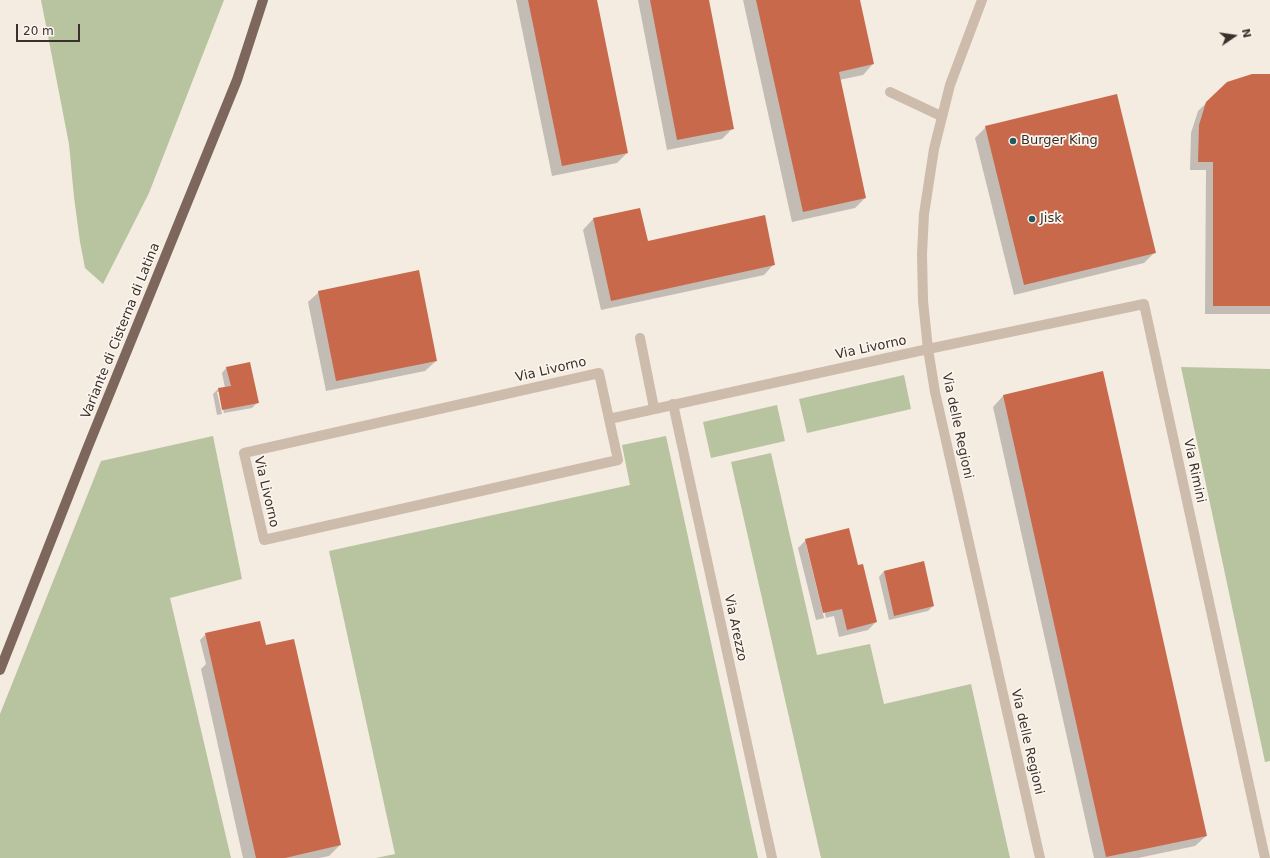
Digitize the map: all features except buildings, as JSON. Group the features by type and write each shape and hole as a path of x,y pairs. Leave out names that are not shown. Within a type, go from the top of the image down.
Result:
{"main road":[{"name":"Variante di Cisterna di Latina","path":"0,670 87,448 237,80 263,0"}],"street":[{"name":"Via delle Regioni","path":"982,0 955,70 941,116 928,183 923,241 922,279 928,349 935,392 1040,858"},
{"path":"890,92 941,116"},
{"name":"Via Rimini","path":"928,349 1144,304 1265,858"},
{"path":"640,338 654,408"},
{"name":"Via Livorno","path":"609,419 928,349"},
{"name":"Via Livorno","path":"598,373 609,419 618,460 264,540 244,453 598,373"},
{"name":"Via Arezzo","path":"673,404 772,858"}],"green space":[{"path":"41,0 224,0 149,193 103,284 85,268 74,197 69,144"},
{"path":"1181,367 1270,369 1270,761 1265,762"},
{"path":"904,375 911,409 807,433 799,399"},
{"path":"777,405 785,441 711,458 703,422"},
{"path":"213,436 242,579 170,598 231,858 0,858 0,714 101,461"},
{"path":"666,436 758,858 376,858 395,854 329,551 630,485 622,445"},
{"path":"771,453 817,655 870,644 884,704 971,684 1010,858 821,858 731,462"}],"place":[{"name":"Burger King","path":"1013,141"},
{"name":"Jisk","path":"1032,219"}]}
